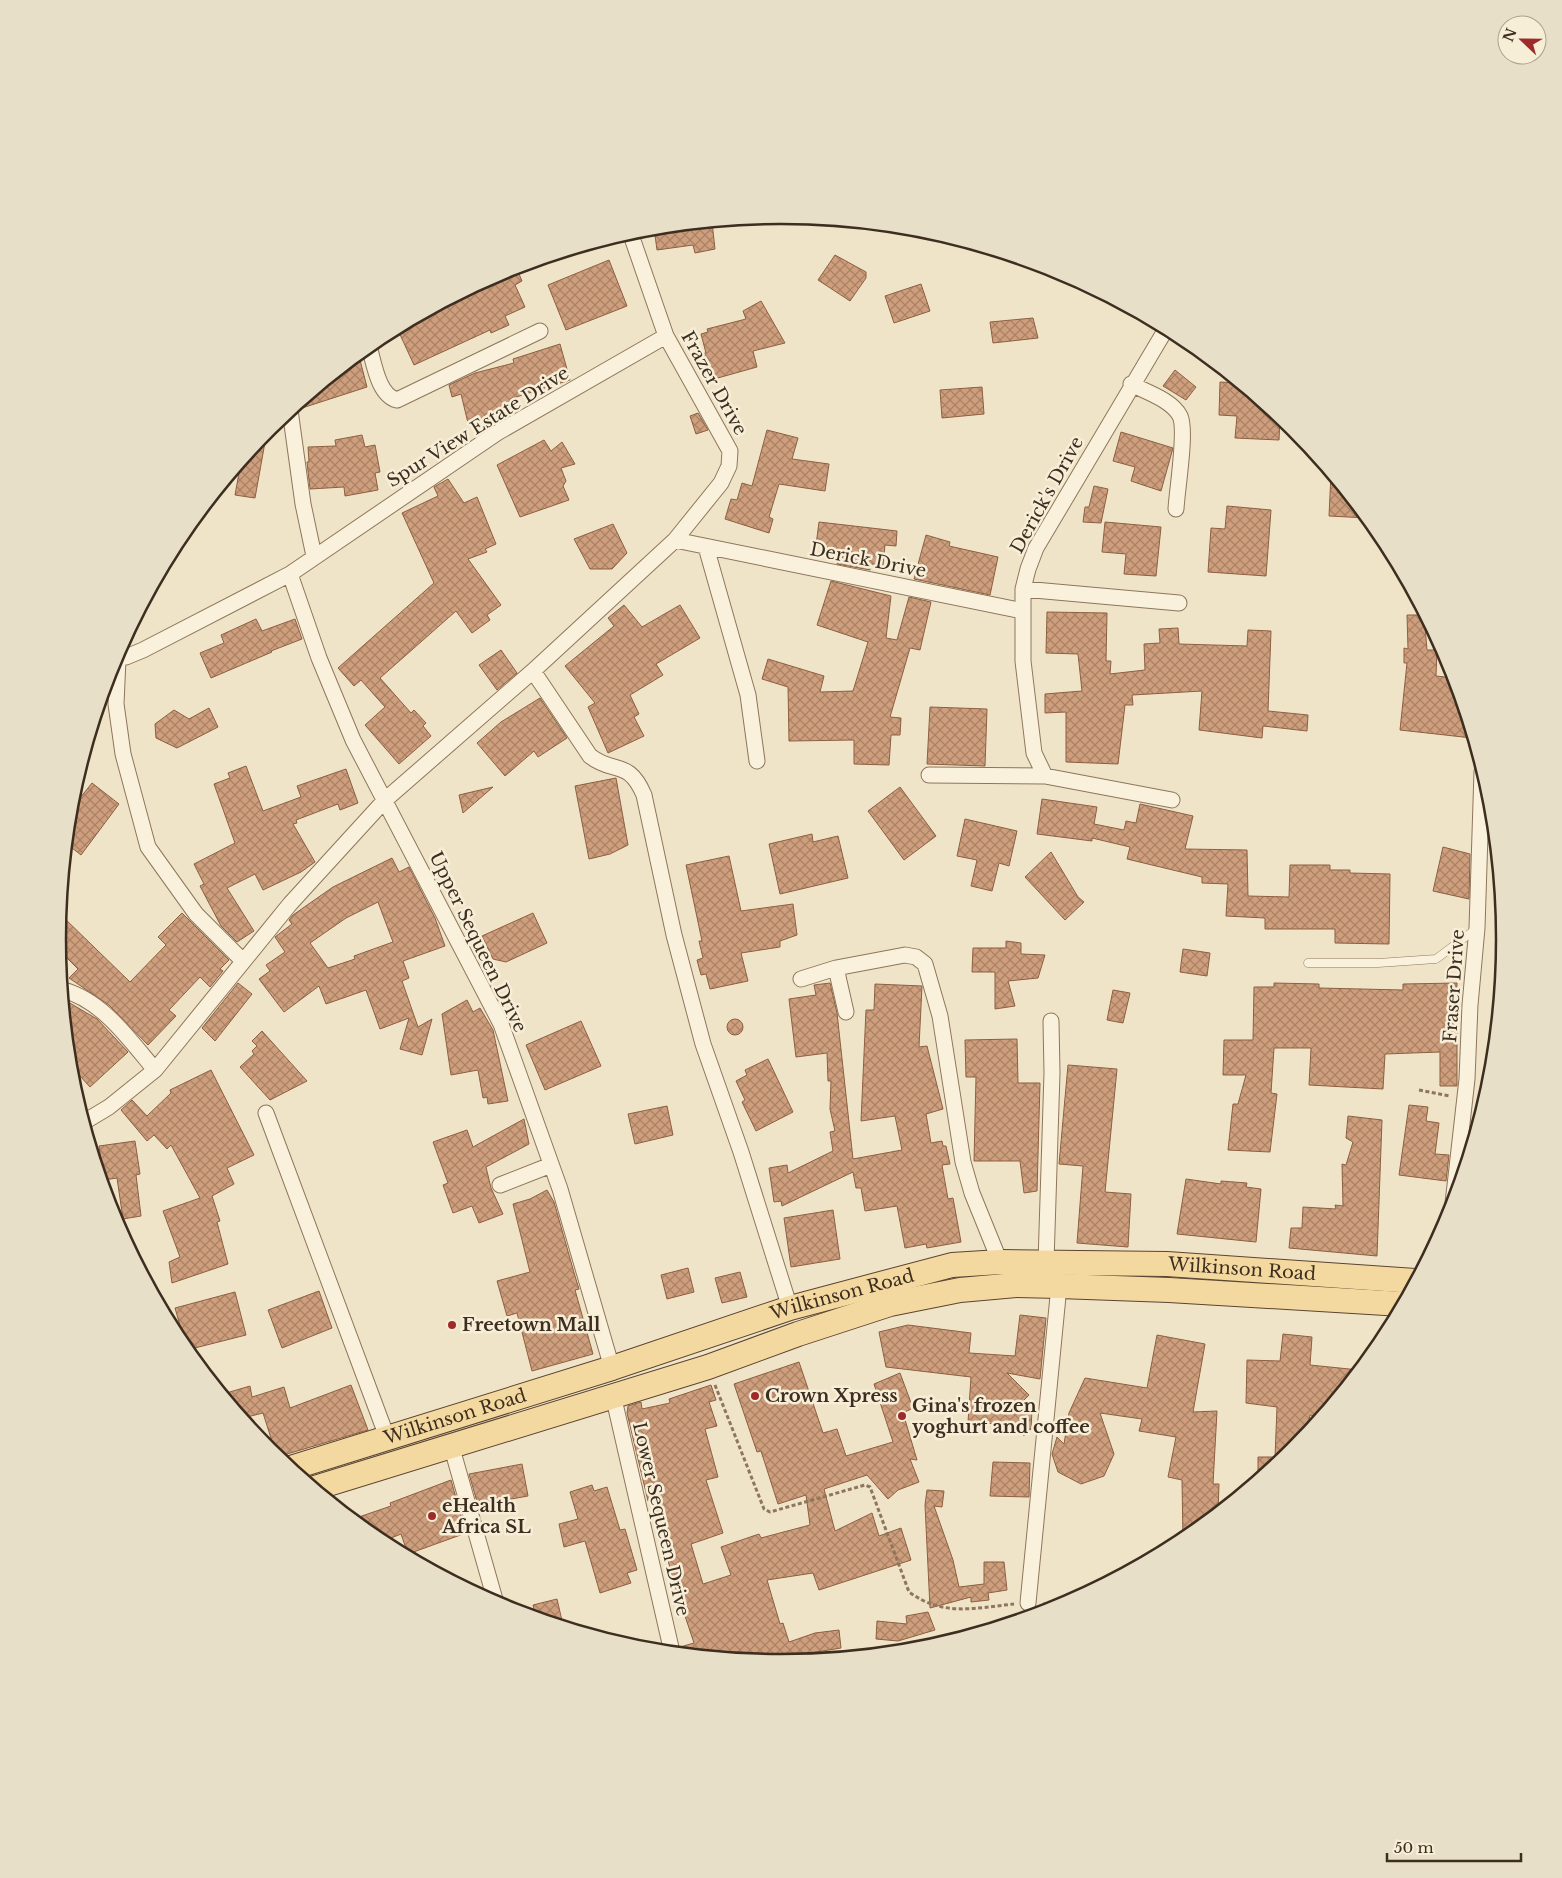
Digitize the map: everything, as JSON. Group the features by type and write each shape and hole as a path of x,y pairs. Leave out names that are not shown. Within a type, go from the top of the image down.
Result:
{"main road":[{"name":"Wilkinson Road","path":"299,1466 612,1368 790,1308 952,1265 1000,1262 1166,1264 1408,1281"},
{"name":"Wilkinson Road","path":"322,1486 714,1365 798,1334 890,1304 960,1290 1016,1284 1395,1304"},
{"path":"711,1334 714,1365"},
{"path":"471,1411 479,1437"}],"street":[{"name":"Frazer Drive","path":"90,1119 109,1107 155,1070 290,904 385,800 533,672 675,540 721,483 729,466 730,450 666,336 632,240"},
{"path":"372,354 384,390 389,398 397,400 540,331"},
{"name":"Derick's Drive","path":"1045,776 1034,753 1031,735 1023,662 1023,589 1036,548 1162,335"},
{"name":"Spur View Estate Drive","path":"125,655 144,650 290,574 497,433 666,336"},
{"path":"1132,384 1168,404 1180,416 1183,433 1176,509"},
{"path":"291,420 303,504 314,556"},
{"name":"Derick Drive","path":"675,540 1023,611"},
{"path":"706,547 748,695 757,761"},
{"name":"Upper Sequeen Drive","path":"290,574 319,658 353,740 501,1024 551,1164 612,1368"},
{"path":"1023,589 1179,603"},
{"path":"533,672 590,756 597,761 630,771 638,780 644,795 674,935 703,1044 741,1152 790,1308"},
{"path":"116,678 116,704 123,754 148,847 196,914 243,961"},
{"path":"929,775 1045,776 1172,800"},
{"name":"Fraser Drive","path":"1456,1174 1477,928 1481,797"},
{"path":"801,979 836,968 904,955 916,957 925,964 940,1016 963,1162 972,1193 1000,1262"},
{"path":"836,968 846,1012"},
{"path":"69,993 82,998 113,1022 155,1070"},
{"path":"1046,1262 1052,1073 1051,1021"},
{"path":"266,1113 387,1438"},
{"path":"500,1184 551,1164"},
{"path":"1028,1603 1059,1286"},
{"name":"Lower Sequeen Drive","path":"613,1396 670,1645"},
{"path":"451,1445 493,1593"}],"lane":[{"path":"1308,963 1378,963 1436,959 1477,928"}],"path":[{"path":"1419,1090 1464,1098"},
{"path":"714,1365 764,1509 770,1512 865,1485 870,1487 909,1592 919,1600 940,1608 964,1609 1028,1603 1042,1604"}],"building":[{"path":"713,228 715,249 695,253 693,245 657,250 655,236"},
{"path":"835,255 866,272 866,278 850,301 818,280"},
{"path":"609,260 627,306 566,330 548,285"},
{"path":"519,274 522,281 515,285 525,307 505,316 509,325 491,333 490,330 414,365 400,335 465,298"},
{"path":"921,284 930,311 894,323 885,296"},
{"path":"761,301 785,343 753,351 757,367 707,381 700,354 706,353 701,334 708,332 707,329 746,319 743,311"},
{"path":"1033,318 1038,338 993,343 990,322"},
{"path":"560,344 570,380 510,399 513,411 468,423 461,394 452,397 449,385 475,373 514,363 513,359"},
{"path":"360,362 367,387 304,407"},
{"path":"1175,370 1196,387 1186,400 1163,386"},
{"path":"1220,382 1229,382 1280,428 1279,440 1235,438 1237,416 1219,415"},
{"path":"982,387 984,414 942,418 940,390"},
{"path":"698,413 708,430 696,434 690,416"},
{"path":"767,430 798,438 792,459 829,464 825,491 779,484 769,517 773,519 769,533 725,519 731,499 737,500 742,483 752,486"},
{"path":"1121,432 1173,448 1161,491 1131,481 1135,467 1113,461"},
{"path":"362,435 365,447 375,445 380,472 375,473 378,490 345,496 344,487 310,489 307,462 309,462 308,447 336,446 335,440"},
{"path":"544,440 551,451 562,442 575,464 561,468 566,481 563,486 569,500 520,517 497,465"},
{"path":"264,447 255,498 235,495 239,474"},
{"path":"448,479 464,503 477,497 496,544 485,549 487,552 468,559 501,605 487,615 490,620 472,633 456,611 380,678 411,713 414,710 426,723 423,726 431,736 399,764 365,725 385,707 361,680 354,686 338,668 434,583 402,513 438,496 434,487"},
{"path":"1331,483 1358,518 1329,516"},
{"path":"1094,486 1108,489 1101,523 1083,522 1085,507 1089,507"},
{"path":"1227,506 1271,510 1266,576 1208,572 1211,528 1225,529"},
{"path":"819,522 897,531 896,546 885,545 883,565 870,564 870,570 837,564 840,555 826,553 826,546 816,545"},
{"path":"1105,522 1161,527 1156,576 1124,574 1126,554 1102,552"},
{"path":"613,524 627,553 612,569 590,569 574,539"},
{"path":"926,535 950,542 949,546 998,557 990,595 914,579"},
{"path":"831,581 891,596 886,638 897,640 909,597 931,602 920,650 910,648 890,717 901,718 900,735 891,735 889,765 854,764 854,740 789,741 788,687 762,679 768,659 824,676 820,692 853,691 868,642 817,625"},
{"path":"624,605 642,627 680,605 700,638 656,664 663,675 630,695 639,714 634,717 644,736 608,753 588,707 595,703 565,666 614,626 608,618"},
{"path":"1047,612 1107,613 1106,661 1111,661 1110,674 1145,670 1144,644 1160,643 1159,629 1178,628 1179,644 1247,646 1248,630 1271,631 1268,711 1308,715 1307,731 1263,726 1262,738 1199,730 1202,691 1132,695 1133,705 1125,705 1118,764 1066,762 1066,712 1045,713 1045,694 1082,691 1078,654 1046,653"},
{"path":"1407,615 1418,615 1425,630 1427,650 1434,650 1437,656 1436,676 1446,677 1466,737 1400,730 1407,663 1404,663 1404,648 1408,649"},
{"path":"256,619 262,631 295,619 302,639 211,678 200,653 224,643 221,635"},
{"path":"501,650 517,673 497,690 479,665"},
{"path":"540,698 567,738 538,757 534,751 505,776 477,743 501,722"},
{"path":"930,707 987,709 985,766 927,764"},
{"path":"209,708 218,727 177,748 156,738 155,724 174,710 189,719"},
{"path":"246,766 263,811 301,797 297,786 346,769 358,803 340,810 338,804 296,820 297,823 293,824 315,862 301,872 263,890 255,874 227,888 254,931 237,942 221,926 200,886 204,884 194,864 235,843 214,784 230,778 228,773"},
{"path":"616,778 628,845 610,854 589,859 575,786"},
{"path":"92,783 119,804 81,855 72,848 81,797"},
{"path":"493,787 463,813 459,795"},
{"path":"900,787 936,836 904,860 868,811"},
{"path":"1042,799 1097,807 1094,824 1124,830 1126,821 1136,823 1140,804 1193,816 1185,849 1247,850 1248,896 1289,897 1290,865 1330,865 1330,870 1350,870 1350,873 1390,874 1389,944 1335,943 1335,929 1265,929 1265,918 1226,916 1228,884 1202,883 1202,877 1127,859 1130,847 1092,838 1092,841 1037,834"},
{"path":"965,819 1017,831 1009,866 999,863 992,891 971,886 977,860 957,856"},
{"path":"812,834 813,842 838,836 848,878 780,894 769,844"},
{"path":"1443,847 1470,854 1469,899 1433,891"},
{"path":"1051,852 1078,897 1084,902 1065,920 1025,877"},
{"path":"729,856 741,911 793,904 797,935 780,941 780,947 741,953 748,981 710,989 706,974 701,975 697,960 703,958 699,941 702,941 686,865"},
{"path":"392,858 399,872 409,867 435,918 445,946 403,961 409,978 402,981 418,1027 432,1019 422,1055 400,1049 409,1018 380,1029 366,990 326,1004 319,986 284,1012 259,979 270,971 266,965 285,952 275,937 292,924 289,920 293,915 333,887","holes":["378,902 393,942 354,956 355,959 328,968 310,943 346,918"]},
{"path":"182,913 229,960 220,969 223,971 210,987 200,977 169,1010 176,1016 148,1045 109,1005 69,978 78,969 67,958 67,921 130,982 166,945 158,937"},
{"path":"533,913 547,943 506,962 493,959 482,936"},
{"path":"1006,941 1021,943 1021,954 1045,955 1038,978 1008,981 1015,1006 995,1009 995,972 972,972 973,948 1006,948"},
{"path":"1183,949 1210,953 1207,976 1180,972"},
{"path":"238,983 252,994 215,1041 202,1028"},
{"path":"830,983 837,1013 853,1159 902,1150 895,1116 861,1121 866,1010 874,1010 875,984 922,986 919,1047 927,1046 943,1109 926,1114 931,1143 942,1141 943,1146 946,1146 950,1164 942,1165 948,1199 953,1198 961,1242 927,1248 926,1244 905,1248 897,1206 865,1211 861,1188 856,1188 853,1172 782,1206 781,1201 774,1202 769,1168 787,1165 788,1173 833,1151 830,1132 835,1131 830,1109 831,1081 828,1081 827,1053 796,1057 789,999 816,995 814,985"},
{"path":"1274,983 1319,984 1319,988 1403,990 1403,984 1457,983 1457,1086 1440,1086 1440,1052 1385,1054 1383,1089 1309,1085 1311,1048 1274,1048 1271,1093 1277,1094 1270,1152 1228,1150 1233,1104 1238,1104 1246,1075 1223,1075 1224,1040 1253,1040 1254,987 1274,987"},
{"path":"1113,990 1130,993 1123,1023 1107,1020"},
{"path":"467,1000 473,1012 480,1008 493,1030 508,1101 488,1104 487,1097 483,1098 478,1070 451,1075 442,1014"},
{"path":"69,1003 97,1019 128,1052 90,1087 80,1076 72,1032"},
{"path":"732,1019 738,1019 743,1024 741,1033 732,1035 727,1030 727,1024"},
{"path":"581,1021 601,1066 545,1090 526,1045"},
{"path":"262,1031 307,1081 270,1100 240,1067 254,1054 252,1051 257,1046 252,1041"},
{"path":"1017,1039 1018,1083 1040,1083 1037,1191 1024,1193 1020,1161 974,1161 976,1077 966,1077 965,1040"},
{"path":"768,1059 793,1112 756,1131 742,1102 745,1100 736,1081 747,1075 745,1070"},
{"path":"1068,1065 1117,1069 1105,1192 1131,1194 1128,1247 1077,1243 1083,1166 1059,1164"},
{"path":"211,1070 254,1155 227,1168 234,1184 212,1196 220,1221 217,1222 228,1264 172,1283 169,1262 180,1257 163,1211 200,1198 171,1145 167,1149 154,1135 147,1141 121,1110 132,1100 147,1116 171,1093 170,1090"},
{"path":"1409,1105 1428,1107 1426,1121 1439,1123 1435,1154 1449,1155 1446,1181 1399,1175"},
{"path":"667,1106 673,1135 635,1144 628,1114"},
{"path":"1348,1116 1382,1120 1377,1256 1289,1248 1291,1228 1302,1228 1303,1207 1336,1209 1335,1205 1343,1206 1342,1164 1346,1165 1353,1142 1346,1138"},
{"path":"524,1119 529,1144 486,1167 491,1188 503,1214 479,1223 472,1206 453,1213 443,1185 448,1183 433,1142 467,1130 473,1147"},
{"path":"135,1141 140,1174 136,1175 141,1216 124,1219 117,1178 108,1179 99,1146"},
{"path":"1186,1179 1221,1184 1221,1181 1247,1183 1246,1187 1261,1189 1256,1242 1177,1234"},
{"path":"547,1190 554,1202 579,1289 575,1290 593,1354 532,1371 517,1313 507,1316 497,1281 530,1272 513,1204 530,1199"},
{"path":"833,1210 840,1259 791,1267 784,1218"},
{"path":"688,1268 694,1292 667,1299 661,1275"},
{"path":"740,1272 747,1297 722,1303 715,1278"},
{"path":"319,1291 332,1328 282,1348 268,1310"},
{"path":"235,1292 246,1335 195,1348 180,1324 175,1308"},
{"path":"1020,1315 1046,1318 1040,1379 1007,1373 1029,1395 1023,1401 1032,1410 1031,1429 1024,1436 1013,1425 968,1422 971,1377 886,1367 879,1332 908,1325 971,1333 969,1353 1015,1356"},
{"path":"1283,1334 1312,1337 1310,1365 1351,1369 1318,1410 1313,1416 1310,1415 1309,1420 1275,1454 1277,1407 1246,1403 1247,1360 1280,1361"},
{"path":"1157,1335 1205,1344 1193,1412 1217,1411 1213,1484 1219,1484 1218,1504 1183,1530 1182,1480 1168,1477 1176,1437 1139,1431 1142,1419 1100,1413 1114,1454 1104,1476 1081,1484 1058,1472 1052,1454 1057,1437 1064,1444 1069,1413 1085,1378 1147,1388"},
{"path":"799,1362 823,1433 837,1429 846,1456 893,1442 874,1384 900,1373 913,1408 903,1413 917,1460 910,1459 919,1482 898,1490 888,1499 867,1475 824,1489 835,1531 872,1513 879,1536 901,1528 911,1560 819,1590 813,1573 767,1580 780,1624 783,1623 789,1642 815,1633 839,1630 841,1648 812,1653 781,1654 681,1647 694,1643 674,1583 652,1500 648,1501 627,1413 628,1406 641,1402 642,1409 670,1403 669,1399 711,1385 716,1400 709,1402 717,1426 705,1429 718,1477 706,1480 723,1533 691,1544 703,1584 731,1575 721,1547 759,1534 761,1538 810,1525 806,1495 778,1504 761,1451 757,1452 734,1384"},
{"path":"351,1385 368,1430 287,1454 271,1439 263,1413 250,1416 229,1392 250,1386 252,1397 284,1387 290,1408"},
{"path":"1258,1457 1272,1457 1258,1470"},
{"path":"993,1462 1030,1463 1029,1497 990,1496"},
{"path":"522,1464 528,1496 478,1505 469,1474"},
{"name":"eHealth Africa SL","path":"451,1480 466,1533 414,1552 405,1546 401,1534 392,1538 361,1516 391,1506 390,1503"},
{"path":"592,1485 594,1491 607,1487 620,1530 625,1529 637,1570 627,1573 631,1583 600,1593 585,1541 564,1547 559,1524 578,1519 570,1492"},
{"path":"927,1490 944,1491 942,1507 934,1506 953,1560 959,1587 984,1584 984,1562 1004,1562 1007,1590 988,1593 989,1600 971,1602 971,1597 930,1608 925,1505"},
{"path":"557,1599 562,1619 534,1609 533,1605"},
{"path":"928,1612 935,1630 898,1641 876,1639 877,1621 907,1624 906,1616"}],"place":[{"name":"Freetown Mall","path":"452,1325"},
{"name":"Crown Xpress","path":"755,1396"},
{"name":"Gina's frozen yoghurt and coffee","path":"902,1416"},
{"name":"eHealth Africa SL","path":"432,1516"}]}
